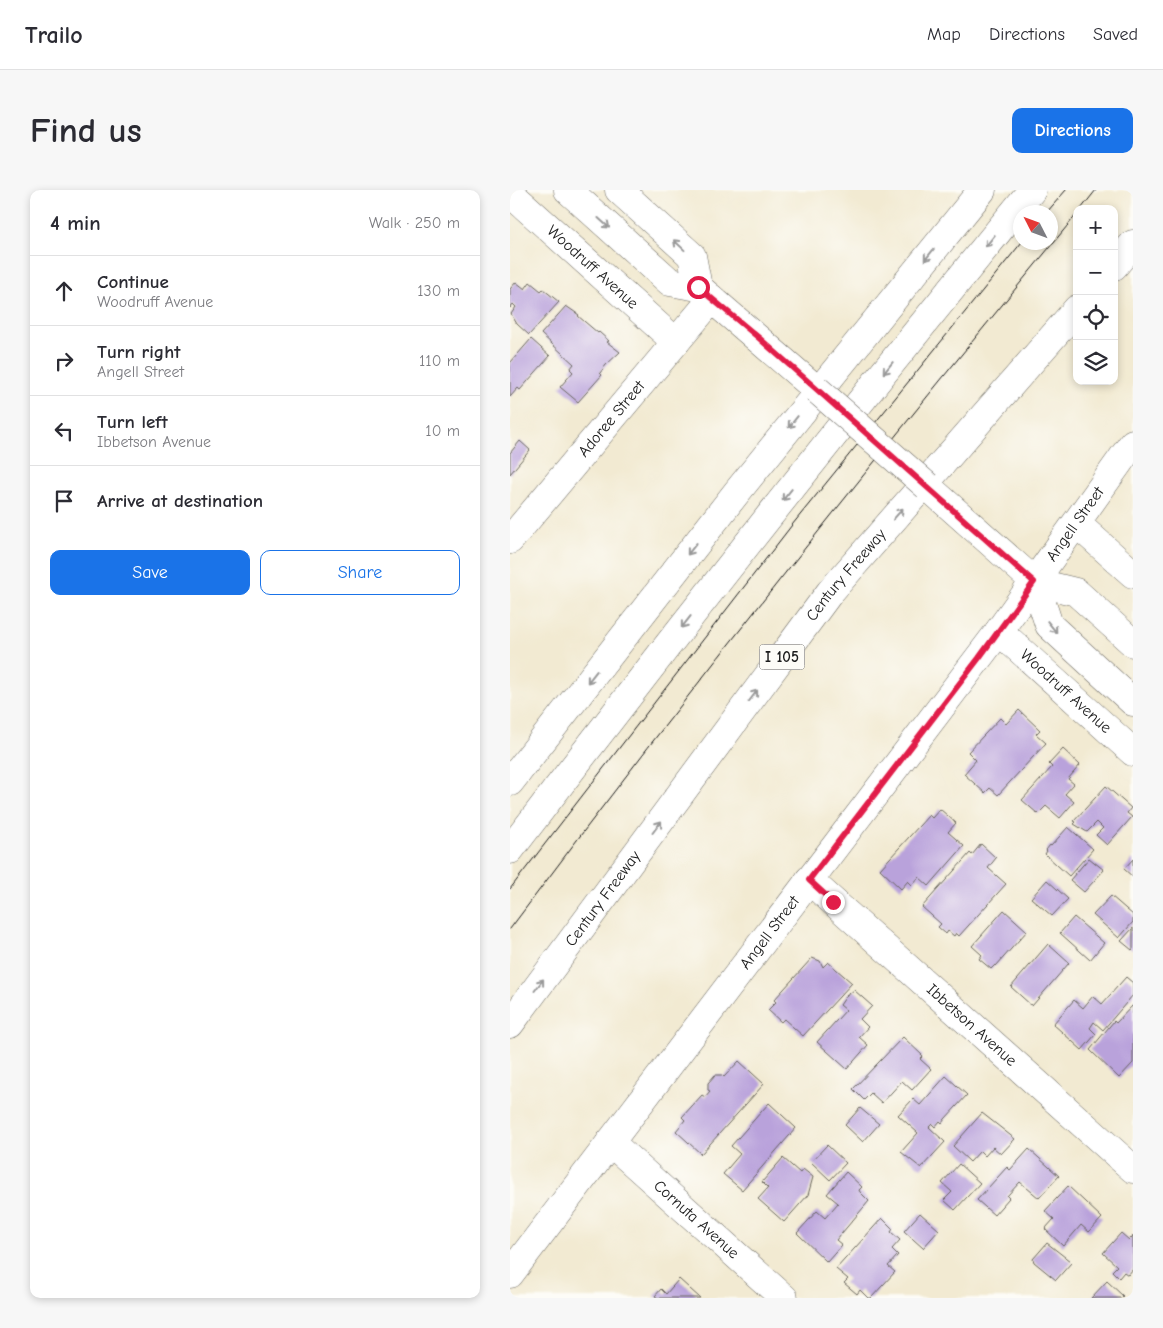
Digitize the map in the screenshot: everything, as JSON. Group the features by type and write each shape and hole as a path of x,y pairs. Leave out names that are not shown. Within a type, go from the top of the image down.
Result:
{"main road":[{"path":"568,190 670,282 705,293 759,338 1034,582 1076,592 1133,643"},
{"path":"619,190 692,256 705,293"},
{"path":"510,782 737,492 982,190"},
{"path":"510,850 719,580 1032,190"},
{"name":"Woodruff Avenue","path":"510,193 676,342"},
{"path":"1118,261 1133,244"},
{"name":"Adoree Street","path":"510,540 676,342 705,293"},
{"name":"Century Freeway","path":"510,1024 830,592 1073,314"},
{"name":"Angell Street","path":"510,1274 999,631 1133,443"},
{"path":"1076,524 1133,574"},
{"path":"1034,582 1049,625 1133,702"},
{"name":"Woodruff Avenue","path":"999,631 1133,752"},
{"name":"Ibbetson Avenue","path":"809,880 1133,1169"},
{"name":"Cornuta Avenue","path":"610,1142 784,1298"}],"building":[{"path":"516,282 525,289 530,282 541,291 543,289 559,302 529,335 517,324 511,314 516,307 513,304 510,308 510,289"},
{"path":"566,306 599,332 609,341 607,342 620,352 606,365 600,373 602,375 578,402 560,387 573,372 570,369 574,364 541,334"},
{"path":"531,339 550,356 520,390 518,388 510,397 510,363"},
{"path":"520,441 530,450 510,474 510,453"},
{"path":"1019,710 1040,730 1036,734 1046,743 998,795 990,788 985,793 964,774 976,760 968,752 1000,718 1006,724"},
{"path":"1063,749 1080,765 1068,779 1074,784 1065,794 1074,802 1060,818 1046,806 1038,814 1022,800 1052,767 1049,764"},
{"path":"1106,786 1131,808 1127,813 1132,817 1107,845 1096,835 1103,828 1097,822 1087,832 1074,824 1076,822 1074,821"},
{"path":"940,809 956,823 948,832 964,846 929,886 919,877 912,885 908,881 901,889 880,869 929,815 932,818"},
{"path":"1068,827 1093,849 1069,876 1045,854 1050,845"},
{"path":"981,844 996,858 988,868 1006,884 959,936 956,933 954,936 948,931 946,934 938,927 941,924 922,907 970,853 972,855"},
{"path":"1089,858 1104,870 1084,892 1070,880"},
{"path":"1133,859 1133,877 1124,869"},
{"path":"1047,880 1068,899 1052,916 1031,898"},
{"path":"1111,896 1133,915 1133,922 1119,938 1093,915"},
{"path":"1004,910 1027,931 996,966 991,969 979,959 982,955 972,946"},
{"path":"1074,917 1104,943 1090,960 1060,933"},
{"path":"1133,928 1133,949 1132,950 1121,941"},
{"path":"1048,944 1069,963 1032,1006 1011,987"},
{"path":"812,958 820,961 823,967 828,962 852,983 803,1036 784,1019 781,1022 768,1010 776,1002 774,1000"},
{"path":"1126,977 1133,983 1133,995 1103,1030 1094,1022 1090,1028 1096,1034 1082,1050 1053,1024 1074,1000 1083,1008 1093,996 1102,1004"},
{"path":"854,990 872,1006 860,1019 868,1027 859,1037 868,1045 847,1069 817,1042 846,1010 840,1005 849,992"},
{"path":"1133,1005 1133,1063 1119,1078 1090,1050 1114,1021 1116,1023"},
{"path":"903,1037 923,1056 920,1059 931,1069 912,1090 902,1081 882,1103 871,1093 864,1100 853,1089"},
{"path":"739,1061 764,1084 701,1154 676,1131 685,1120 682,1117 702,1095 705,1097 710,1091 708,1090 708,1083 715,1075 722,1075 724,1077"},
{"path":"946,1076 967,1095 942,1123 940,1121 935,1127 932,1124 929,1127 945,1142 921,1168 901,1152 918,1133 898,1115 913,1099 920,1105"},
{"path":"769,1103 796,1128 742,1190 723,1174 740,1154 731,1146"},
{"path":"860,1108 879,1124 863,1142 845,1125"},
{"path":"982,1113 1015,1139 1001,1154 993,1147 985,1156 980,1151 970,1162 953,1146"},
{"path":"827,1145 846,1163 830,1180 811,1162"},
{"path":"1029,1149 1059,1176 1039,1198 1020,1182 1007,1196 1009,1198 994,1215 977,1200 1007,1167 1010,1170"},
{"path":"783,1158 800,1173 803,1169 813,1177 808,1195 784,1222 758,1199 768,1188 762,1182"},
{"path":"959,1164 980,1183 955,1210 944,1200 952,1192 942,1183"},
{"path":"846,1172 862,1187 859,1190 860,1192 869,1201 836,1240 842,1245 827,1262 797,1233 817,1211 825,1218 838,1203 827,1194"},
{"path":"1068,1186 1102,1218 1089,1232 1081,1225 1063,1246 1045,1229 1054,1219 1045,1211"},
{"path":"920,1213 939,1230 923,1248 904,1231"},
{"path":"882,1218 893,1229 891,1232 900,1240 892,1249 898,1255 888,1266 895,1272 871,1298 868,1298 860,1290 857,1294 844,1283 848,1279 836,1269"},
{"path":"1121,1233 1129,1240 1133,1236 1133,1269 1128,1275 1124,1272 1119,1278 1112,1271 1117,1266 1103,1253"},
{"path":"1047,1243 1071,1263 1056,1280 1034,1262 1033,1259"},
{"path":"679,1279 700,1298 658,1298 655,1296 661,1289 666,1294"},
{"path":"1107,1281 1123,1296 1121,1298 1091,1298"}],"tram line":[{"path":"1053,205 1066,190"},
{"path":"1084,205 1096,190"},
{"path":"510,929 648,747 789,568 1073,219"},
{"path":"510,889 792,525 1015,250"}],"route":[{"path":"698,287 928,486 1034,582 979,658 809,880 833,902"}]}
